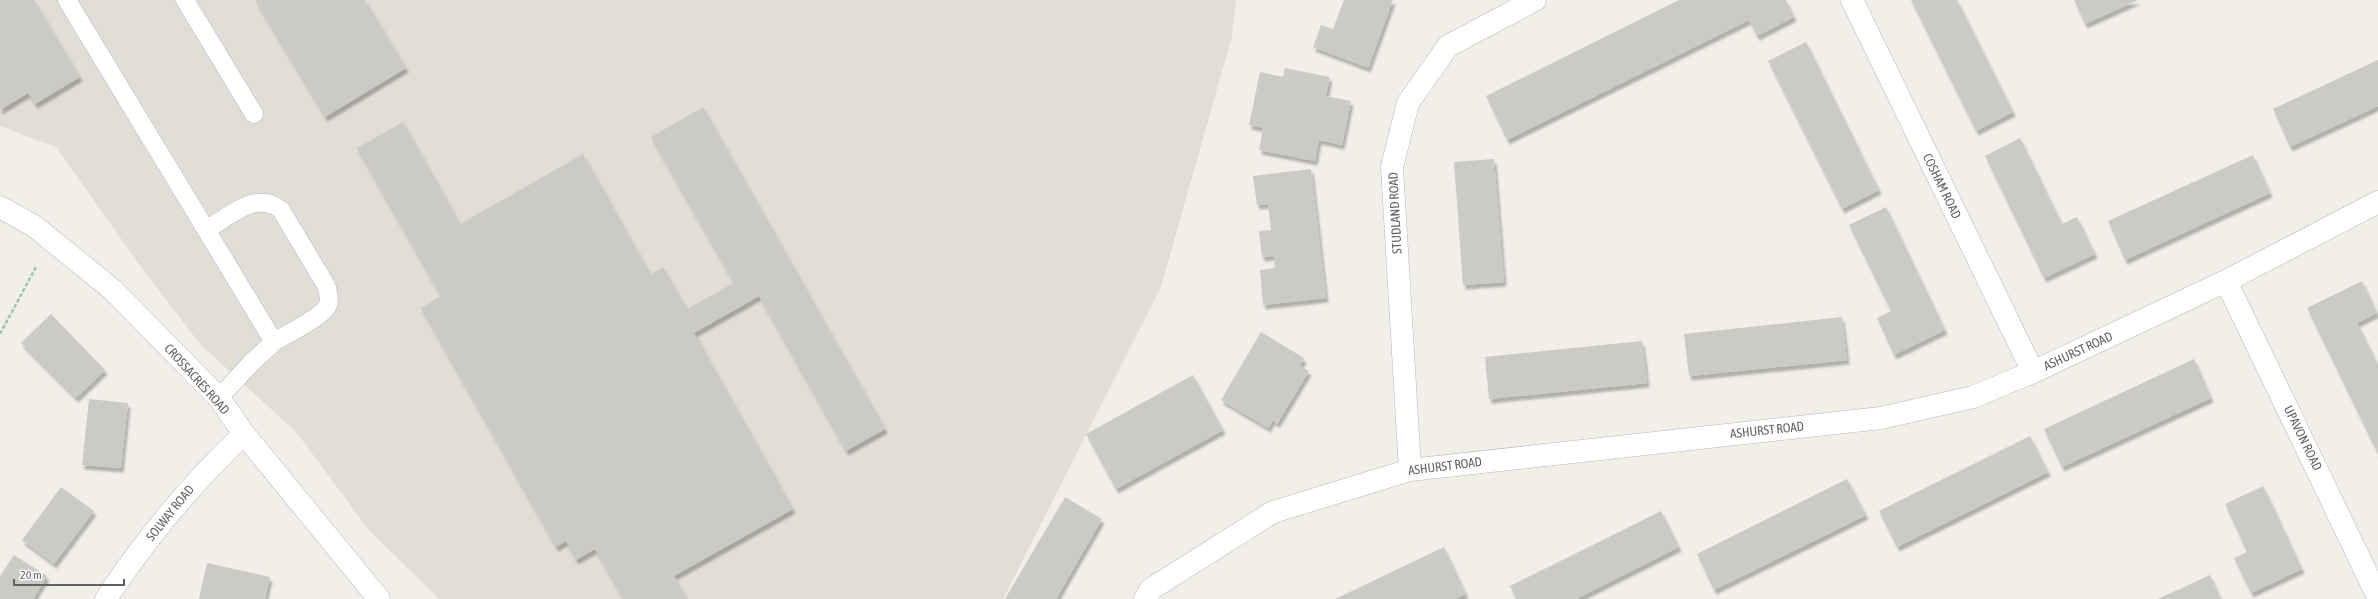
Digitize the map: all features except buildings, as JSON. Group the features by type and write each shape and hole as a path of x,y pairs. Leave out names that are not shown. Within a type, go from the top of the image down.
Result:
{"street":[{"name":"STUDLAND ROAD","path":"1410,470 1392,167 1408,104 1448,46 1535,0"},
{"name":"COSHAM ROAD","path":"1852,0 2033,372"},
{"name":"ASHURST ROAD","path":"1145,599 1151,590 1273,512 1410,470 1881,418 1973,397 2033,372 2226,281 2378,202"},
{"name":"CROSSACRES ROAD","path":"0,208 34,226 113,290 219,398 244,434 379,599"},
{"name":"UPAVON ROAD","path":"2226,281 2372,564 2378,597"},
{"name":"SOLWAY ROAD","path":"106,599 131,560 204,472 244,434"}],"lane":[{"path":"67,0 274,342"},
{"path":"185,0 254,114"},
{"path":"206,230 250,204 262,201 272,203 285,216 327,287 329,298 327,307 320,314 274,342 252,362 219,398"}],"path":[{"path":"0,334 51,240"}],"shaded area":[{"path":"0,0 1236,0 1232,36 1161,287 1003,599 439,599 368,529 297,433 200,344 138,263 56,147 0,126"}]}
